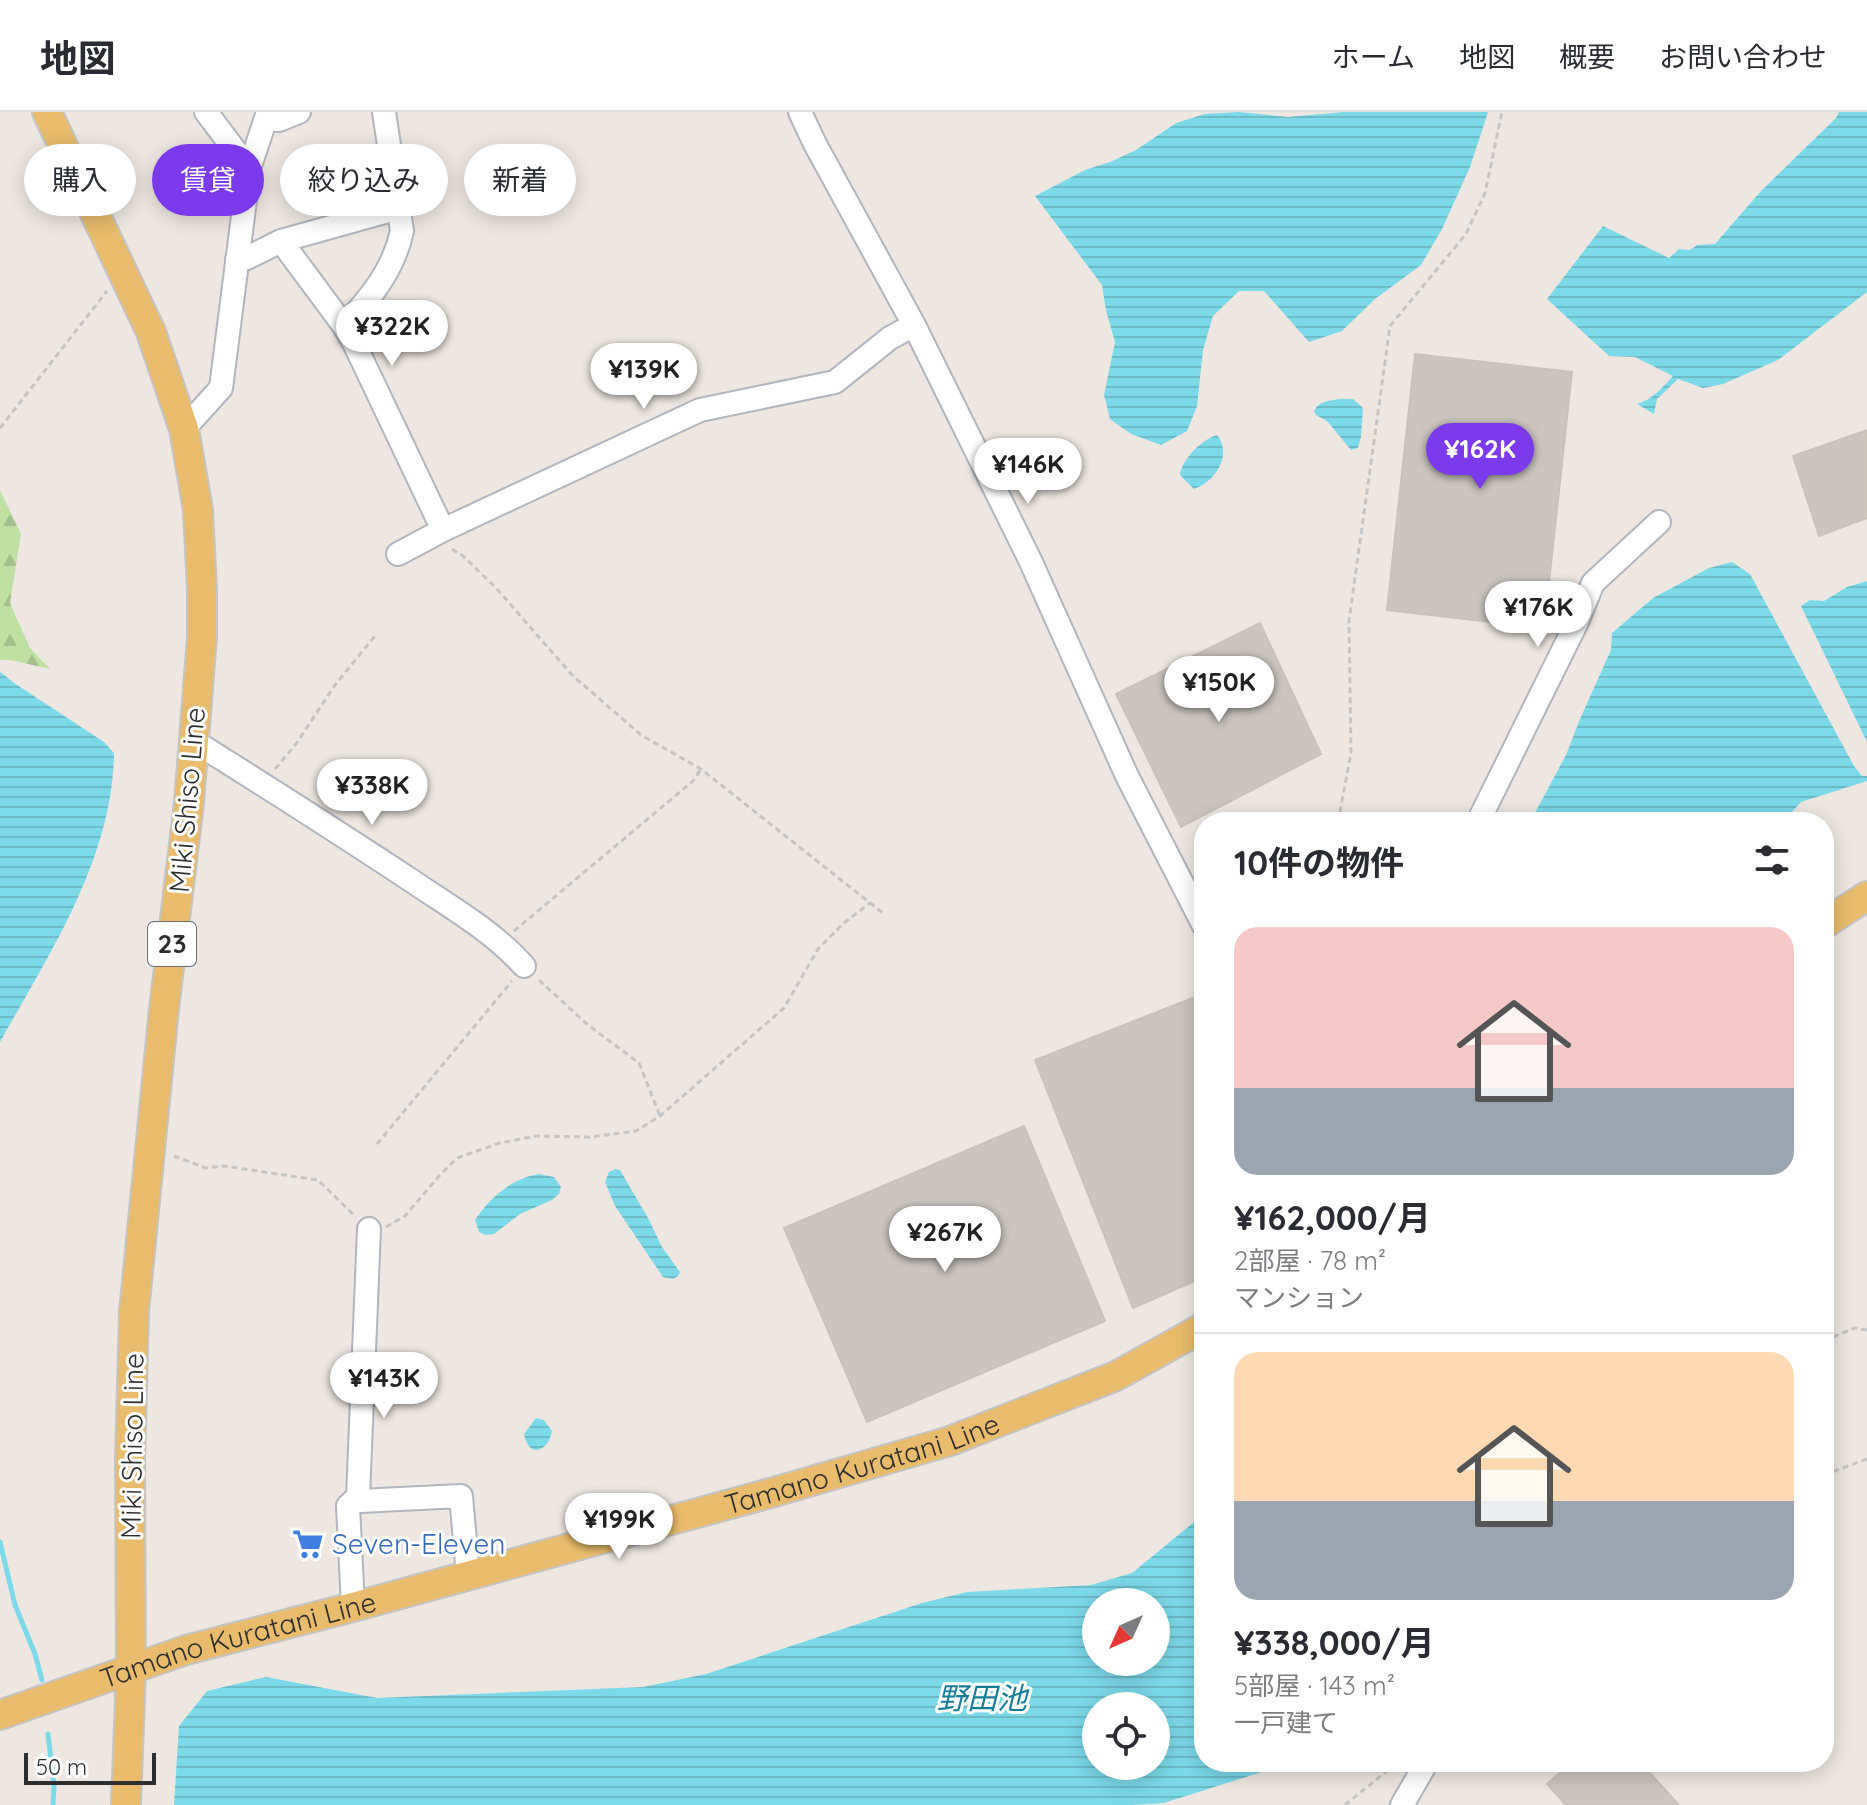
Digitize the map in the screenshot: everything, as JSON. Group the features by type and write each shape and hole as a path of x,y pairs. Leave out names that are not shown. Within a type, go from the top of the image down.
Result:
{"main road":[{"name":"Miki Shiso Line","path":"47,112 151,332 184,429 198,510 202,590 202,637 189,803 164,1009 134,1327 130,1460 131,1670 126,1805"},
{"path":"1834,917 1867,896"},
{"name":"Tamano Kuratani Line","path":"0,1715 186,1650 767,1494 950,1441 1116,1376 1194,1333"}],"street":[{"path":"206,112 230,144"},
{"path":"257,144 267,115 279,120 299,112"},
{"path":"384,112 389,144"},
{"path":"800,112 914,325 1030,560 1127,776 1194,907"},
{"path":"184,429 221,388 243,216"},
{"path":"237,259 247,258 281,241 370,216"},
{"path":"344,326 380,283 399,247 402,231 400,216"},
{"path":"281,241 354,343 443,530"},
{"path":"398,554 700,410 835,382 890,338 914,325"},
{"path":"1483,812 1576,624 1593,583 1659,522"},
{"path":"192,749 205,748 427,891 476,924 524,966"},
{"path":"353,1607 348,1506 358,1497 369,1229"},
{"path":"355,1499 461,1496 468,1575"},
{"path":"1402,1805 1421,1772"}],"path":[{"path":"1340,812 1351,753 1349,621 1390,326 1466,234 1485,193 1502,112"},
{"path":"0,428 121,272"},
{"path":"443,530 444,544 463,556 496,588 572,675 641,735 701,769 884,914"},
{"path":"262,784 296,744 335,685 375,636"},
{"path":"500,943 693,781 701,769"},
{"path":"150,1154 168,1154 206,1168 224,1166 318,1180 369,1229 382,1229 405,1216 457,1158 500,1143 536,1136 590,1137 636,1131 660,1116 784,1008 818,949 870,903"},
{"path":"377,1144 524,966 588,1025 639,1063 660,1116"},
{"path":"1834,1337 1854,1328 1867,1330"},
{"path":"1834,1471 1867,1459"},
{"path":"1345,1805 1386,1772"}],"green space":[{"path":"0,490 21,534 10,603 30,648 50,669 0,660"}],"water":[{"path":"1239,112 1288,117 1344,112 1488,112 1470,167 1442,229 1421,265 1375,299 1342,331 1309,342 1264,291 1239,291 1213,316 1203,350 1197,406 1187,431 1161,445 1131,434 1110,419 1104,395 1115,342 1102,285 1035,196 1085,170 1136,150 1176,123 1205,114"},
{"path":"1839,112 1867,112 1867,292 1778,360 1723,384 1703,388 1678,379 1657,399 1654,414 1637,404 1661,389 1673,376 1635,357 1609,356 1547,299 1603,226 1669,258 1679,249 1690,250 1697,245 1715,244 1761,191"},
{"path":"1353,399 1363,408 1358,448 1351,450 1327,421 1314,411 1321,403"},
{"path":"1217,435 1223,451 1219,467 1209,480 1194,489 1180,475 1184,463 1193,451"},
{"path":"1732,562 1750,574 1854,766 1862,776 1867,776 1867,781 1801,802 1792,812 1535,812 1566,755 1611,650 1612,633 1653,598 1709,568"},
{"path":"1867,581 1867,742 1801,606 1810,600 1824,601 1847,587"},
{"path":"0,672 104,742 114,753 111,792 103,830 90,867 57,940 0,1042"},
{"path":"620,1170 662,1247 680,1272 673,1279 663,1277 615,1206 605,1182 609,1172"},
{"path":"539,1174 554,1177 561,1187 559,1194 520,1214 494,1234 479,1232 475,1220 495,1197 520,1180"},
{"path":"536,1418 544,1420 552,1431 546,1444 538,1450 530,1447 524,1434"},
{"name":"野田池","path":"1194,1522 1194,1772 1262,1772 1164,1803 1132,1805 174,1805 179,1726 207,1691 266,1677 377,1698 643,1687 706,1674 922,1603 967,1592 1091,1585 1132,1573"}],"building":[{"path":"1415,354 1572,372 1544,628 1387,610"},
{"path":"1867,430 1867,518 1819,536 1793,456"},
{"path":"1260,623 1321,754 1210,812 1194,812 1194,820 1181,827 1116,694"},
{"path":"1194,997 1194,1281 1133,1308 1035,1060"},
{"path":"1024,1126 1105,1321 867,1422 784,1228"},
{"path":"1561,1772 1649,1772 1679,1805 1566,1805 1547,1784"}],"waterway":[{"path":"0,1542 15,1605 42,1680"},
{"path":"48,1734 53,1805"}],"place":[{"name":"Seven-Eleven","path":"308,1544"}]}
